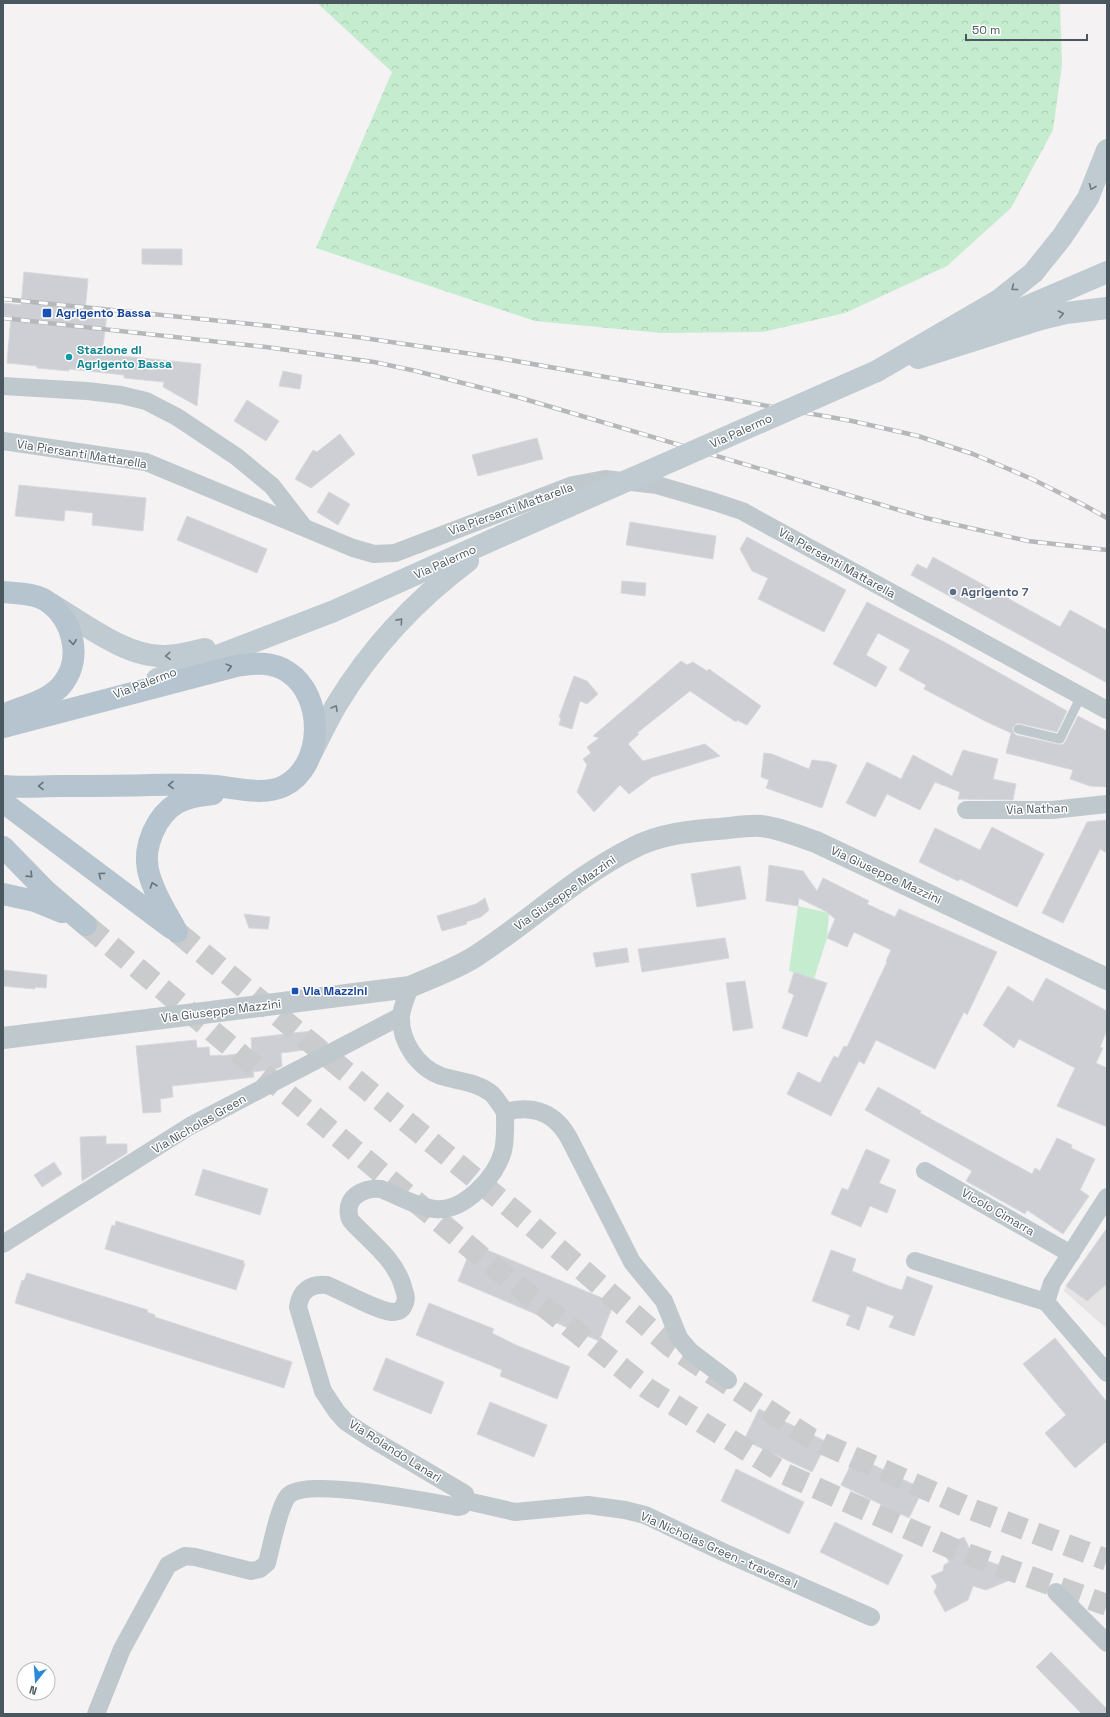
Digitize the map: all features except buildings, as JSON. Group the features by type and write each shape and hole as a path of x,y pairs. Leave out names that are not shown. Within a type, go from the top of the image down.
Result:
{"main road":[{"path":"877,371 999,300 1032,273 1062,237 1088,198 1107,150"},
{"path":"877,371 1107,272"},
{"path":"877,371 1028,322 1066,313 1107,308"},
{"name":"Via Palermo","path":"3,727 96,702 334,611 877,371"},
{"path":"3,786 199,785 270,791 284,786 305,766 337,703 375,651 421,599 501,536"},
{"path":"3,592 21,593 44,600 122,646 142,653 164,656 190,653 288,629"},
{"path":"3,715 52,695 64,683 70,671 74,656 71,631 65,619 44,600"},
{"path":"96,702 236,666 256,663 272,665 288,672 302,684 310,700 314,716 311,755"},
{"path":"3,736 30,720"},
{"path":"3,802 177,932 157,894 148,870 148,850 153,831 163,815 176,804 191,797 252,790"},
{"path":"3,847 46,891 86,925 58,910 35,901 3,894"}],"street":[{"path":"3,386 87,391 121,395 146,401 177,417 237,457 272,486 305,528"},
{"name":"Via Piersanti Mattarella","path":"3,441 146,462 358,550 385,554 395,553 573,485 605,479 657,485 742,511 1107,710"},
{"name":"Via Nathan","path":"966,810 1052,810 1107,804"},
{"name":"Via Giuseppe Mazzini","path":"3,1038 410,987 453,969 475,957 594,870 634,847 668,835 700,830 760,826 780,830 816,842 1107,979"},
{"path":"410,987 401,1016 405,1041 417,1059 427,1069 440,1075 472,1084 492,1094 505,1112 525,1108 536,1110 553,1118 560,1125 574,1147 632,1262 664,1301 679,1338 691,1352 728,1380"},
{"name":"Via Nicholas Green","path":"3,1244 190,1126 401,1016"},
{"name":"Via Rolando Lanari","path":"96,1714 122,1649 168,1565 185,1556 251,1570 260,1569 267,1563 284,1504 289,1496 294,1492 306,1490 374,1492 458,1507 462,1506 467,1501 462,1492 372,1439 346,1422 336,1412 323,1392 298,1307 301,1296 309,1287 321,1284 327,1285 364,1303 391,1312 398,1311 402,1308 406,1302 406,1296 395,1266 353,1224 349,1215 352,1201 361,1192 374,1188 381,1189 425,1207 436,1209 452,1206 467,1199 478,1190 490,1176 500,1158 504,1144 505,1112"},
{"name":"Vicolo Cimarra","path":"925,1171 1072,1254"},
{"path":"1046,1302 1052,1283 1072,1254 1107,1197"},
{"path":"914,1262 1046,1302 1107,1373"},
{"name":"Via Nicholas Green - traversa I","path":"467,1501 515,1512 588,1505 625,1510 645,1515 723,1552 871,1617"},
{"path":"1056,1592 1107,1643"}],"lane":[{"path":"1018,729 1060,740 1081,696"}],"shaded area":[{"path":"1107,1284 1107,1329 1064,1291 1066,1286 1087,1301"}],"green space":[{"path":"317,3 1060,3 1062,65 1053,130 1011,208 947,266 845,313 763,332 661,333 535,321 316,248 392,72"},
{"path":"798,906 829,913 827,938 814,979 789,971"}],"tunnel":[{"path":"86,925 478,1254 648,1389 785,1474 956,1550 1107,1605"},
{"path":"177,932 518,1214 670,1346 810,1438 971,1509 1107,1560"}],"railway":[{"path":"3,299 270,326 364,338 499,358 852,421 918,436 973,454 1032,479 1107,518"},
{"path":"3,318 266,347 374,362 416,371 521,398 926,518 1028,541 1107,550"}],"place":[{"name":"Agrigento Bassa","path":"47,313"},
{"name":"Stazione di Agrigento Bassa","path":"69,357"},
{"name":"Agrigento 7","path":"953,592"},
{"name":"Via Mazzini","path":"295,991"}]}
